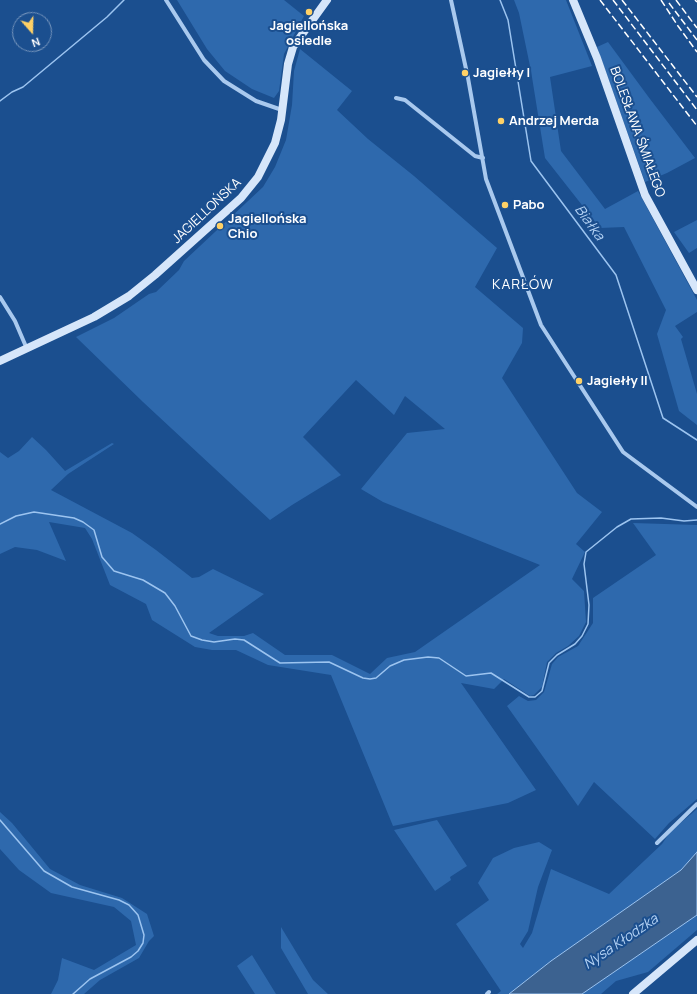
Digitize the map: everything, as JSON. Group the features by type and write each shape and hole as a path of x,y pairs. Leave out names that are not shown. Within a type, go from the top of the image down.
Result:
{"street":[{"path":"166,0 204,60 224,81 256,101 283,110"},
{"name":"JAGIELLOŃSKA","path":"0,361 27,350 104,312 129,296 235,203 252,184 266,164 275,143 283,110 291,51 299,36 326,0"},
{"path":"451,0 469,84 486,179 541,325 546,335 623,452 697,507"},
{"name":"BOLESŁAWA ŚMIAŁEGO","path":"573,0 597,58 645,195 697,290"},
{"path":"396,98 405,100 475,156 482,158"},
{"path":"0,297 12,317 27,350"},
{"path":"657,843 697,804"},
{"path":"633,994 697,940"}],"shaded area":[{"path":"177,0 284,0 304,16 284,54 279,91 274,98 252,89 225,71 207,49"},
{"path":"514,0 566,0 592,66 550,77 561,151 605,209 638,191 697,300 697,312 675,326 683,337 681,339 697,394 697,425 679,411 657,334 666,310 624,227 600,228 545,158 531,71 519,13"},
{"path":"608,42 695,158 667,173 645,182 597,47"},
{"path":"300,49 352,91 337,110 368,139 414,176 497,248 475,287 523,328 522,343 502,378 577,493 602,512 576,544 585,552 572,579 584,591 586,622 579,636 568,646 556,653 547,662 542,687 534,695 530,696 504,679 494,689 461,683 536,790 508,803 393,826 331,675 268,665 236,650 212,650 195,647 152,620 146,604 110,585 92,539 85,528 49,522 66,561 37,550 15,547 0,554 0,452 8,458 19,451 32,437 65,471 112,443 114,444 68,474 51,490 132,533 192,578 199,577 213,569 264,594 209,633 218,636 244,636 253,633 285,655 332,655 370,674 387,658 415,652 540,565 383,502 361,489 407,433 445,429 405,396 394,415 356,380 303,437 341,475 270,520 143,402 76,337 114,318 149,294 156,292 179,270 184,261 263,187 275,167 286,140 292,105 294,71"},
{"path":"697,220 697,248 689,253 674,232"},
{"path":"633,523 697,525 697,799 669,823 655,839 594,782 578,806 507,706 519,696 528,701 536,700 544,692 552,664 558,657 578,646 593,623 593,598 656,555"},
{"path":"697,809 697,852 681,870 551,961 509,994 497,994 501,991 456,924 489,900 478,883 493,858 514,848 539,842 552,850 538,887 528,931 520,944 523,948 532,933 551,869 609,894 662,844 670,832"},
{"path":"0,812 12,823 50,869 80,885 122,898 147,914 154,936 149,941 139,958 100,980 84,994 51,994 58,980 62,958 94,970 136,945 131,921 114,907 51,893 19,870 0,849"},
{"path":"437,820 467,866 450,877 451,880 435,891 394,830"},
{"path":"697,915 697,930 648,972 616,981 601,994 582,994"},
{"path":"281,927 313,980 328,994 308,994 281,948"},
{"path":"252,955 276,994 255,994 237,966"}],"water":[{"name":"Nysa Kłodzka","path":"697,852 697,915 582,994 509,994 551,961 681,870"}],"waterway":[{"path":"0,101 12,92 23,87 107,17 124,0"},
{"name":"Białka","path":"500,0 508,20 531,161 616,275 663,418 697,440"},
{"path":"0,524 16,516 34,512 74,518 83,522 94,530 102,557 114,571 143,580 165,593 175,606 191,636 202,640 214,642 235,639 244,640 280,663 329,662 363,678 370,679 376,678 390,666 404,660 428,657 439,658 466,676 491,673 529,697 535,697 542,691 549,663 557,655 575,644 582,636 588,624 589,605 584,564 586,552 617,527 631,519 661,518 684,521 697,520"},
{"path":"0,820 44,871 72,887 119,900 129,905 138,915 144,935 143,943 138,951 131,957 90,979 73,994"}],"railway":[{"path":"600,0 697,126"},
{"path":"613,0 697,110"},
{"path":"622,0 697,97"},
{"path":"661,0 697,52"},
{"path":"676,0 697,28"},
{"path":"669,3 697,40"}],"place":[{"name":"Jagiellońska osiedle","path":"309,12"},
{"name":"Jagiełły I","path":"465,73"},
{"name":"Andrzej Merda","path":"501,121"},
{"name":"Pabo","path":"505,205"},
{"name":"Jagiellońska Chio","path":"220,226"},
{"name":"Jagiełły II","path":"579,381"}],"district":[{"name":"KARŁÓW","path":"523,285"}]}
